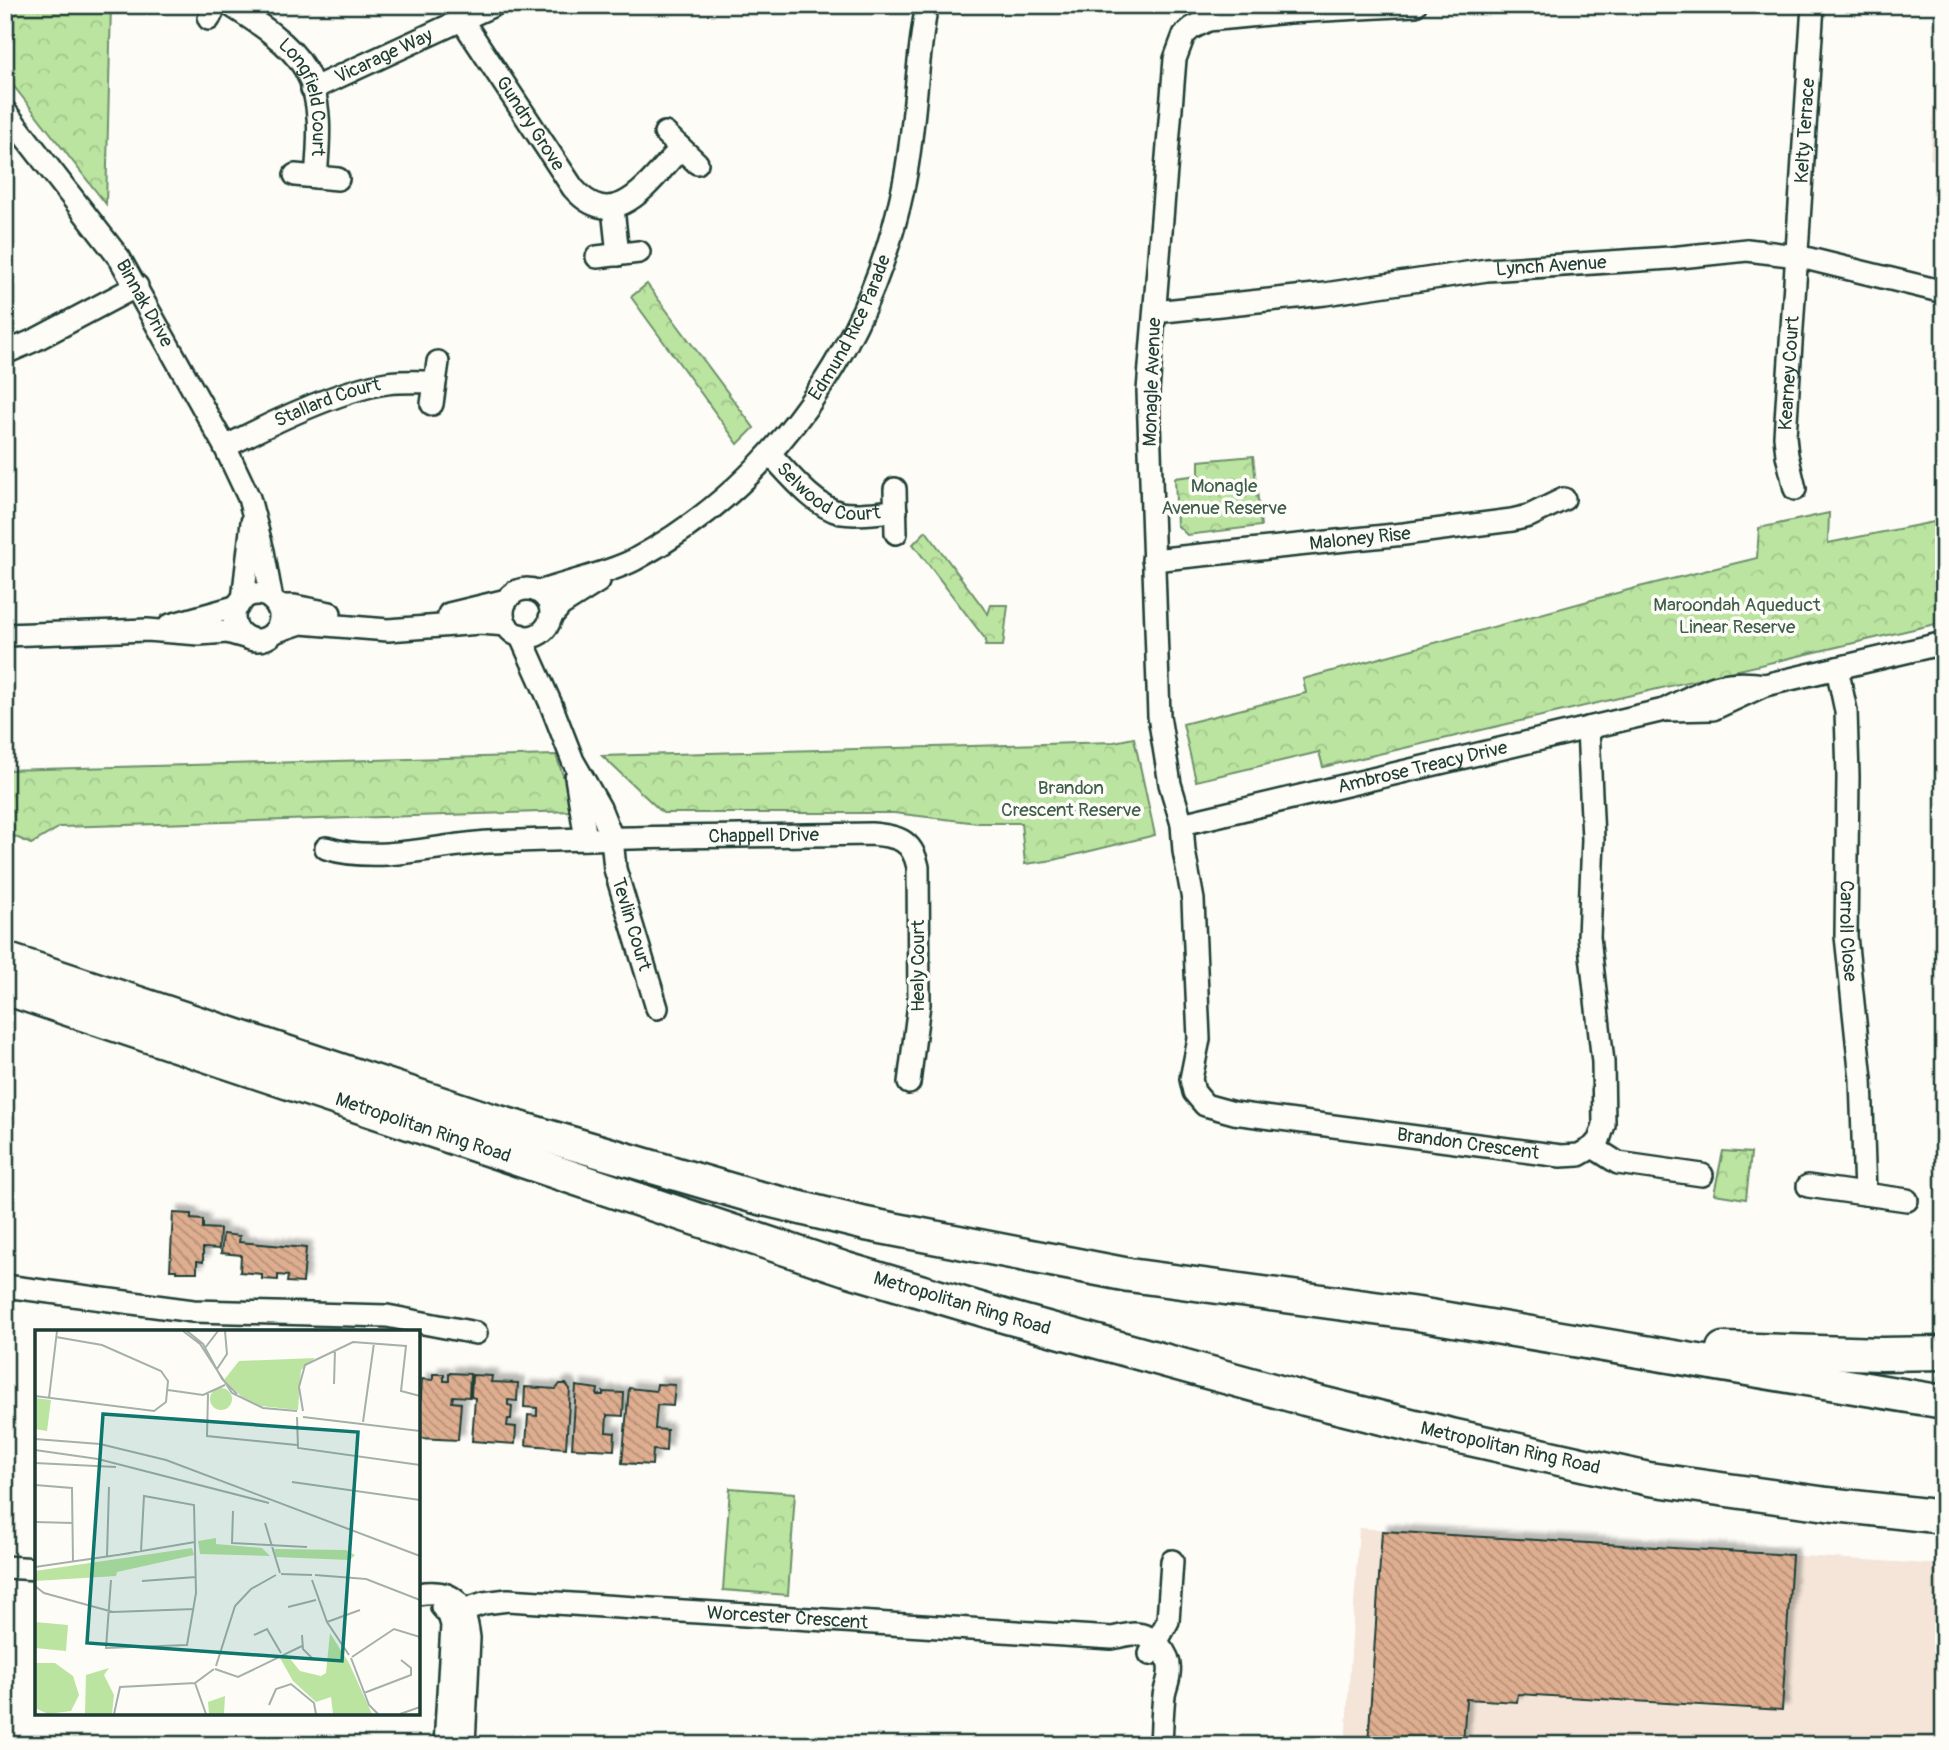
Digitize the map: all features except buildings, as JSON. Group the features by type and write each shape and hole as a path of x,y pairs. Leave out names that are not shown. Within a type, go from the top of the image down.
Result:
{"highway":[{"name":"Metropolitan Ring Road","path":"5,959 485,1118 740,1192 843,1218 1129,1275 1418,1314 1944,1402"},
{"name":"Metropolitan Ring Road","path":"5,988 845,1269 1007,1317 1305,1399 1649,1479 1944,1517"},
{"path":"1631,1350 1748,1349 1882,1354 1944,1353"}],"street":[{"name":"Longfield Court","path":"230,5 264,27 304,68 312,89 319,134 306,176 338,178"},
{"name":"Vicarage Way","path":"312,89 494,5"},
{"name":"Edmund Rice Parade","path":"547,623 571,598 654,547 727,496 770,454 806,410 833,370 876,285 904,186 927,5"},
{"name":"Monagle Avenue","path":"1182,824 1170,784 1158,716 1148,398 1175,59 1180,41 1192,28 1208,20 1415,5"},
{"name":"Kelty Terrace","path":"1797,256 1813,5"},
{"name":"Gundry Grove","path":"462,20 573,188 595,205 613,208"},
{"name":"Binnak Drive","path":"5,111 101,232 137,286 242,482 253,513 274,603"},
{"path":"665,133 697,163"},
{"path":"597,257 629,253 613,208 624,204 639,192 681,148"},
{"name":"Lynch Avenue","path":"1155,312 1325,294 1486,270 1747,250 1797,256 1944,292"},
{"name":"Kearney Court","path":"1796,489 1787,456 1785,436 1797,256"},
{"path":"5,354 137,286"},
{"name":"Stallard Court","path":"225,447 300,411 369,387 437,372 432,404"},
{"name":"Selwood Court","path":"770,454 804,489 830,509 853,514 896,511"},
{"name":"Selwood Court","path":"895,489 896,533"},
{"name":"Maloney Rise","path":"1153,560 1392,536 1512,520 1547,509 1564,499"},
{"name":"Binnak Drive","path":"240,603 253,513"},
{"name":"Edmund Rice Parade","path":"539,592 624,564"},
{"path":"550,702 544,645 549,603 539,592 524,589 511,595 503,612 550,702 573,761 600,808 612,838"},
{"path":"148,630 191,621 257,595 274,603 361,617 415,616 477,608 507,600"},
{"path":"240,603 234,621 237,628 248,638"},
{"path":"274,603 279,620 274,632"},
{"path":"5,635 148,630 199,634 226,632 262,640 274,632 301,623 388,630 480,623 533,636 547,623"},
{"name":"Ambrose Treacy Drive","path":"1182,824 1664,710 1713,709 1765,685 1944,643"},
{"name":"Carroll Close","path":"1837,668 1846,711 1846,936 1861,1079 1865,1194"},
{"path":"1588,727 1593,839 1589,937 1603,1062 1604,1109 1602,1133 1593,1147 1618,1163 1702,1175"},
{"path":"573,761 586,839"},
{"name":"Brandon Crescent","path":"1182,824 1184,851 1194,900 1199,1039 1191,1079 1194,1092 1205,1105 1234,1113 1562,1156 1578,1155 1593,1147"},
{"name":"Chappell Drive","path":"326,848 356,855 371,855 478,843 871,834 900,839 912,849"},
{"name":"Tevlin Court","path":"612,838 619,884 657,1008"},
{"name":"Healy Court","path":"909,1083 919,1004 918,867 912,849"},
{"path":"1808,1186 1907,1200"},
{"path":"5,1286 204,1312 361,1314 476,1333"},
{"path":"5,1301 69,1295"},
{"path":"1161,1745 1164,1694 1153,1648 1168,1620 1172,1561"},
{"path":"5,1567 35,1569"},
{"name":"Worcester Crescent","path":"456,1613 494,1600 516,1600 1112,1638 1153,1648"},
{"path":"445,1745 456,1613"},
{"path":"456,1613 469,1638 464,1745"}],"shaded area":[{"path":"1940,5 1944,5 1944,162 1930,159"},
{"path":"1359,1528 1944,1565 1944,1745 1345,1745"}],"green space":[{"path":"5,5 111,5 106,204 5,75"},
{"path":"647,284 754,428 738,444 631,297"},
{"name":"Monagle Avenue Reserve","path":"1253,456 1261,526 1187,535 1177,525 1175,478 1199,475 1199,461"},
{"name":"Maroondah Aqueduct Linear Reserve","path":"1829,513 1828,543 1944,520 1944,622 1323,767 1319,752 1196,781 1183,724 1306,693 1303,679 1639,587 1757,558 1759,528"},
{"path":"926,531 988,614 991,605 1008,605 1003,646 985,646 986,640 913,544"},
{"name":"Brandon Crescent Reserve","path":"1134,738 1155,835 1054,860 1025,864 1021,823 978,823 894,813 663,813 602,756 1114,742"},
{"path":"556,755 573,811 60,827 31,844 5,832 5,770"},
{"path":"1723,1151 1751,1153 1746,1199 1714,1194"},
{"path":"730,1488 795,1493 788,1595 723,1590"}]}
